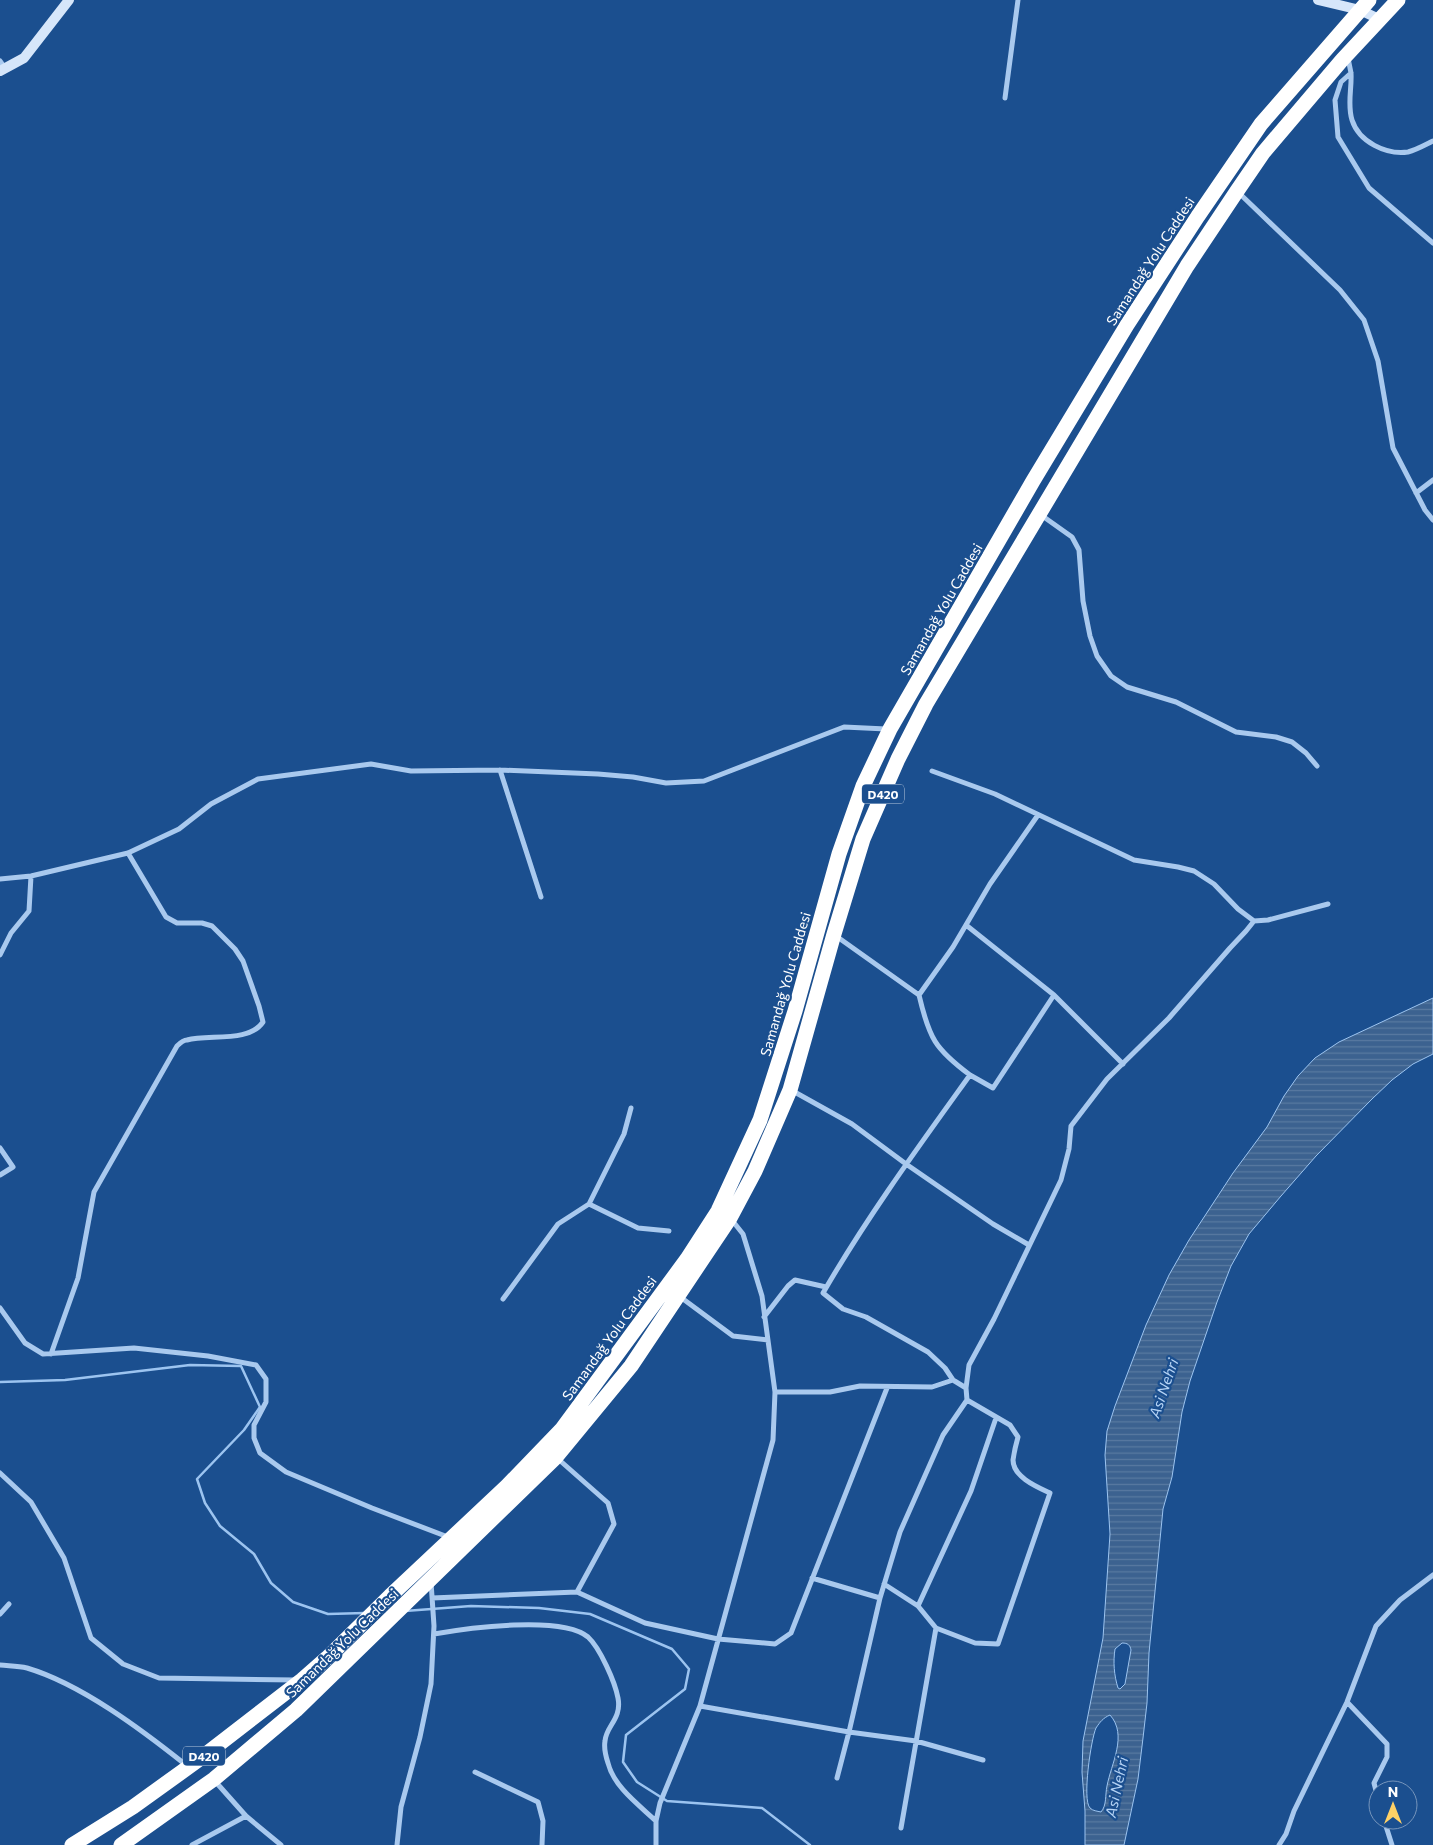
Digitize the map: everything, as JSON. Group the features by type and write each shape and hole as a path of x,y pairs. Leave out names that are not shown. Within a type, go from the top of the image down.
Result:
{"highway":[{"name":"Samandağ Yolu Caddesi","path":"72,1845 133,1807 189,1767 302,1680 507,1486 562,1429 687,1259 724,1215 756,1171 790,1090 863,839 898,759 926,704 1187,266 1237,191 1263,153 1347,53 1398,0"},
{"name":"Samandağ Yolu Caddesi","path":"122,1845 214,1779 296,1710 556,1457 631,1366 678,1294 724,1215 760,1120 795,1011 839,854 863,786 890,729 1043,465 1127,325 1198,216 1261,124 1364,5"}],"street":[{"path":"2,67 24,58 69,0"},
{"path":"1005,98 1018,0"},
{"path":"1318,0 1364,5 1379,19"},
{"path":"1347,53 1351,73 1350,104 1352,120 1358,132 1367,141 1380,149 1394,152 1410,152 1433,141"},
{"path":"1351,73 1341,82 1335,100 1338,137 1369,188 1433,242"},
{"path":"1237,191 1340,290 1364,320 1378,361 1393,448 1416,493 1433,520"},
{"path":"1416,493 1433,480"},
{"path":"1038,514 1072,537 1079,550 1083,601 1090,636 1097,656 1111,676 1127,687 1176,702 1236,732 1276,737 1292,742 1318,766"},
{"path":"0,879 31,876 128,853 180,829 211,804 258,779 371,764 412,771 500,770 598,774 666,783 704,781 844,727 890,729"},
{"path":"500,770 541,897"},
{"path":"932,772 995,794 1134,860 1194,871 1214,884 1238,910 1254,921 1268,920 1328,904"},
{"path":"919,995 953,947 990,884 1038,815"},
{"path":"51,1354 78,1278 94,1192 177,1046 186,1040 254,1032 263,1022 243,961 235,949 212,926 202,922 178,923 166,917 128,853"},
{"path":"0,955 11,933 29,911 31,876"},
{"path":"837,1778 880,1598 900,1532 943,1434 967,1400 968,1365 994,1319 1061,1180 1070,1149 1071,1126 1090,1101 1123,1064 1169,1018 1254,921"},
{"path":"966,925 1054,995 1123,1064"},
{"path":"834,934 919,995 932,1038 946,1057 970,1075 993,1088 1054,995"},
{"path":"966,1388 953,1380 945,1368 928,1352 866,1317 843,1309 823,1293 847,1251 970,1075"},
{"path":"790,1090 852,1124 993,1224 1029,1245"},
{"path":"503,1299 558,1224 589,1204 624,1134 631,1108"},
{"path":"0,1148 13,1167 0,1175"},
{"path":"589,1204 638,1228 669,1231"},
{"path":"656,1845 656,1821 660,1803 700,1706 773,1440 775,1392 762,1296 743,1234 724,1215"},
{"path":"764,1316 795,1280 826,1287"},
{"path":"678,1294 733,1336 768,1340"},
{"path":"0,1308 25,1343 43,1354 134,1348 208,1356 256,1366 266,1379 266,1402 254,1425 254,1438 260,1453 286,1472 450,1538"},
{"path":"775,1392 830,1392 860,1386 887,1388 932,1387 953,1380"},
{"path":"433,1601 577,1592 645,1623 718,1639 775,1644 791,1633 887,1388"},
{"path":"884,1584 918,1606 936,1628 975,1644 998,1644 1050,1493 1035,1486 1016,1471 1013,1462 1018,1437 1010,1425 967,1400"},
{"path":"918,1606 971,1492 996,1418"},
{"path":"556,1457 608,1504 614,1524 577,1592"},
{"path":"0,1473 31,1502 64,1558 91,1638 123,1664 159,1678 302,1680"},
{"path":"1279,1845 1286,1834 1294,1811 1347,1702 1376,1626 1400,1600 1433,1575"},
{"path":"812,1578 880,1598"},
{"path":"397,1845 401,1807 420,1737 431,1684 434,1619 431,1579"},
{"path":"0,1614 9,1604"},
{"path":"434,1634 474,1627 530,1624 570,1629 587,1637 603,1657 618,1698 618,1714 605,1740 608,1765 618,1784 656,1821"},
{"path":"901,1828 936,1628"},
{"path":"0,1665 26,1668 62,1682 118,1714 189,1767"},
{"path":"1347,1702 1387,1744 1387,1757 1376,1780"},
{"path":"700,1706 849,1732 916,1741 983,1760"},
{"path":"475,1772 538,1802 543,1821 542,1845"},
{"path":"214,1779 246,1816 281,1845"},
{"path":"192,1845 246,1816"},
{"path":"1387,1830 1392,1845"}],"water":[{"name":"Asi Nehri","path":"1433,998 1433,1054 1413,1064 1392,1080 1316,1156 1249,1234 1231,1266 1190,1381 1182,1412 1172,1477 1163,1509 1143,1738 1138,1779 1124,1845 1085,1845 1082,1772 1083,1741 1103,1638 1110,1534 1105,1455 1107,1431 1146,1325 1169,1275 1189,1240 1233,1173 1267,1127 1284,1096 1298,1076 1315,1058 1339,1042","holes":["1122,1643 1126,1643 1131,1650 1125,1684 1120,1689 1118,1688 1114,1659 1115,1649","1110,1715 1118,1731 1118,1740 1105,1803 1101,1812 1091,1809 1088,1803 1088,1769 1096,1728 1105,1717"]}],"waterway":[{"path":"0,1382 65,1380 190,1365 241,1366 260,1407 244,1430 197,1479 205,1503 220,1526 254,1554 271,1583 293,1602 328,1614 365,1613"},
{"path":"405,1611 471,1606 539,1608 590,1614 672,1649 689,1669 685,1689 626,1735 623,1762 637,1782 667,1801 762,1808 810,1845"}]}
